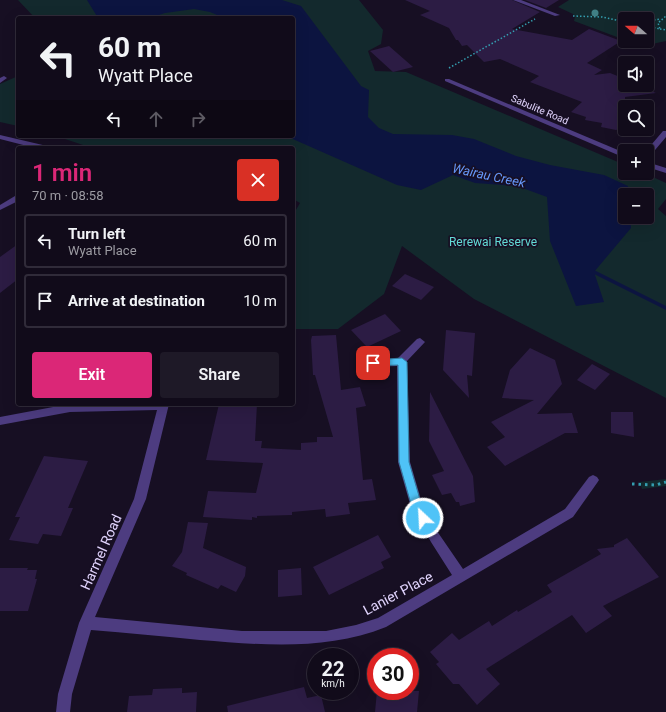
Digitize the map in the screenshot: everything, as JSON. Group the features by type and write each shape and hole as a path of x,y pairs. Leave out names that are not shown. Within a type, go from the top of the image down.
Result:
{"street":[{"path":"516,0 557,15"},
{"name":"Sabulite Road","path":"447,80 618,153"},
{"path":"654,146 666,133"},
{"path":"0,137 36,146"},
{"path":"654,167 666,172"},
{"path":"0,208 16,199"},
{"path":"420,342 402,362 404,462 418,508 435,538 461,577"},
{"path":"373,363 402,362"},
{"path":"0,421 70,408 133,406"},
{"name":"Harmel Road","path":"63,712 66,694 86,623 140,499 164,406"},
{"name":"Lanier Place","path":"86,623 242,638 326,637 356,631 381,622 569,514 593,480"}],"path":[{"path":"573,16 602,17 618,20"},
{"path":"660,29 658,23 666,16"},
{"path":"444,71 535,19"},
{"path":"654,20 663,19"},
{"path":"654,28 666,30"},
{"path":"632,484 656,485 666,482"}],"green space":[{"name":"Rerewai Reserve","path":"18,0 359,0 383,30 381,44 368,51 375,71 406,72 618,162 618,180 654,180 654,178 666,183 666,199 658,209 666,216 666,398 474,299 402,246 384,294 338,329 295,329 295,212 300,203 295,200 295,146 86,146 62,138 295,138 295,16 33,16"},
{"path":"569,0 666,0 666,41 654,44 654,12 618,12 618,37 574,21 575,17 573,14 558,7"},
{"path":"16,77 16,126 0,122 0,84"},
{"path":"666,479 666,486 642,489 640,482"}],"water":[{"path":"87,0 282,0 301,6 361,86 369,90 368,117 379,128 393,134 452,135 474,139 516,156 550,165 604,175 628,186 628,188 618,188 618,224 631,224 631,228 594,272 604,302 576,306 550,241 547,197 517,186 475,183 453,175 421,190 397,185 291,138 295,138 295,16 219,16 210,12 194,9 165,13 156,16 97,16"}],"building":[{"path":"405,0 512,0 540,12 512,29 572,40 589,29 618,40 618,43 587,63 602,70 594,75 610,73 618,76 618,92 656,93 625,97 625,100 618,100 618,130 601,127 602,123 585,120 586,117 571,112 582,102 530,82 539,76 500,59 484,62 467,45 462,46 458,40 456,40 449,28 420,15 430,11"},
{"path":"525,0 559,0 546,8"},
{"path":"389,46 413,67 393,72 370,51"},
{"path":"16,245 16,281 0,293 0,257"},
{"path":"405,274 434,287 421,300 392,286"},
{"path":"385,314 401,331 367,347 351,330"},
{"path":"446,330 475,333 472,376 467,375 469,398 443,370"},
{"path":"336,335 341,390 360,387 366,406 356,408 363,480 372,479 376,500 348,503 350,514 326,517 325,509 292,512 292,515 257,516 257,518 252,517 252,520 203,517 208,491 256,493 263,463 206,460 219,406 257,406 255,441 262,441 261,448 301,450 301,443 317,442 317,437 333,437 315,375 313,375 312,336"},
{"path":"530,348 555,360 562,384 537,414 572,413 578,433 565,433 505,466 487,447 505,437 491,422 534,400 502,398 510,370"},
{"path":"592,364 610,374 595,390 577,380"},
{"path":"430,392 473,476 475,502 460,506 459,502 456,502 451,493 442,495 432,475 444,471 429,441"},
{"path":"611,412 633,412 634,437 611,433"},
{"path":"44,456 88,461 68,508 73,508 61,536 43,534 38,544 9,540 20,517 15,517"},
{"path":"188,522 208,523 203,548 246,567 245,576 236,592 221,585 218,589 186,575 187,573 172,566 182,552"},
{"path":"378,535 391,557 381,562 384,568 329,595 313,567"},
{"path":"627,538 659,577 603,606 612,616 586,633 572,615 486,669 500,684 477,705 459,684 453,684 436,664 439,662 430,652 452,633 459,640 489,621 492,626 517,610 518,612 552,592 547,585 601,554 597,549 614,547 614,545"},
{"path":"0,568 28,568 27,570 37,570 35,579 37,579 28,611 0,611"},
{"path":"301,568 302,595 278,597 278,570"},
{"path":"304,687 307,700 322,700 325,712 228,712 227,706"},
{"path":"182,688 182,693 197,692 196,712 127,712 129,696 152,695 153,689"},
{"path":"376,700 418,700 417,712 375,712"}],"waterway":[{"name":"Wairau Creek","path":"594,272 666,308"}],"route":[{"path":"373,363 402,362 404,462 416,504 423,518"}]}
